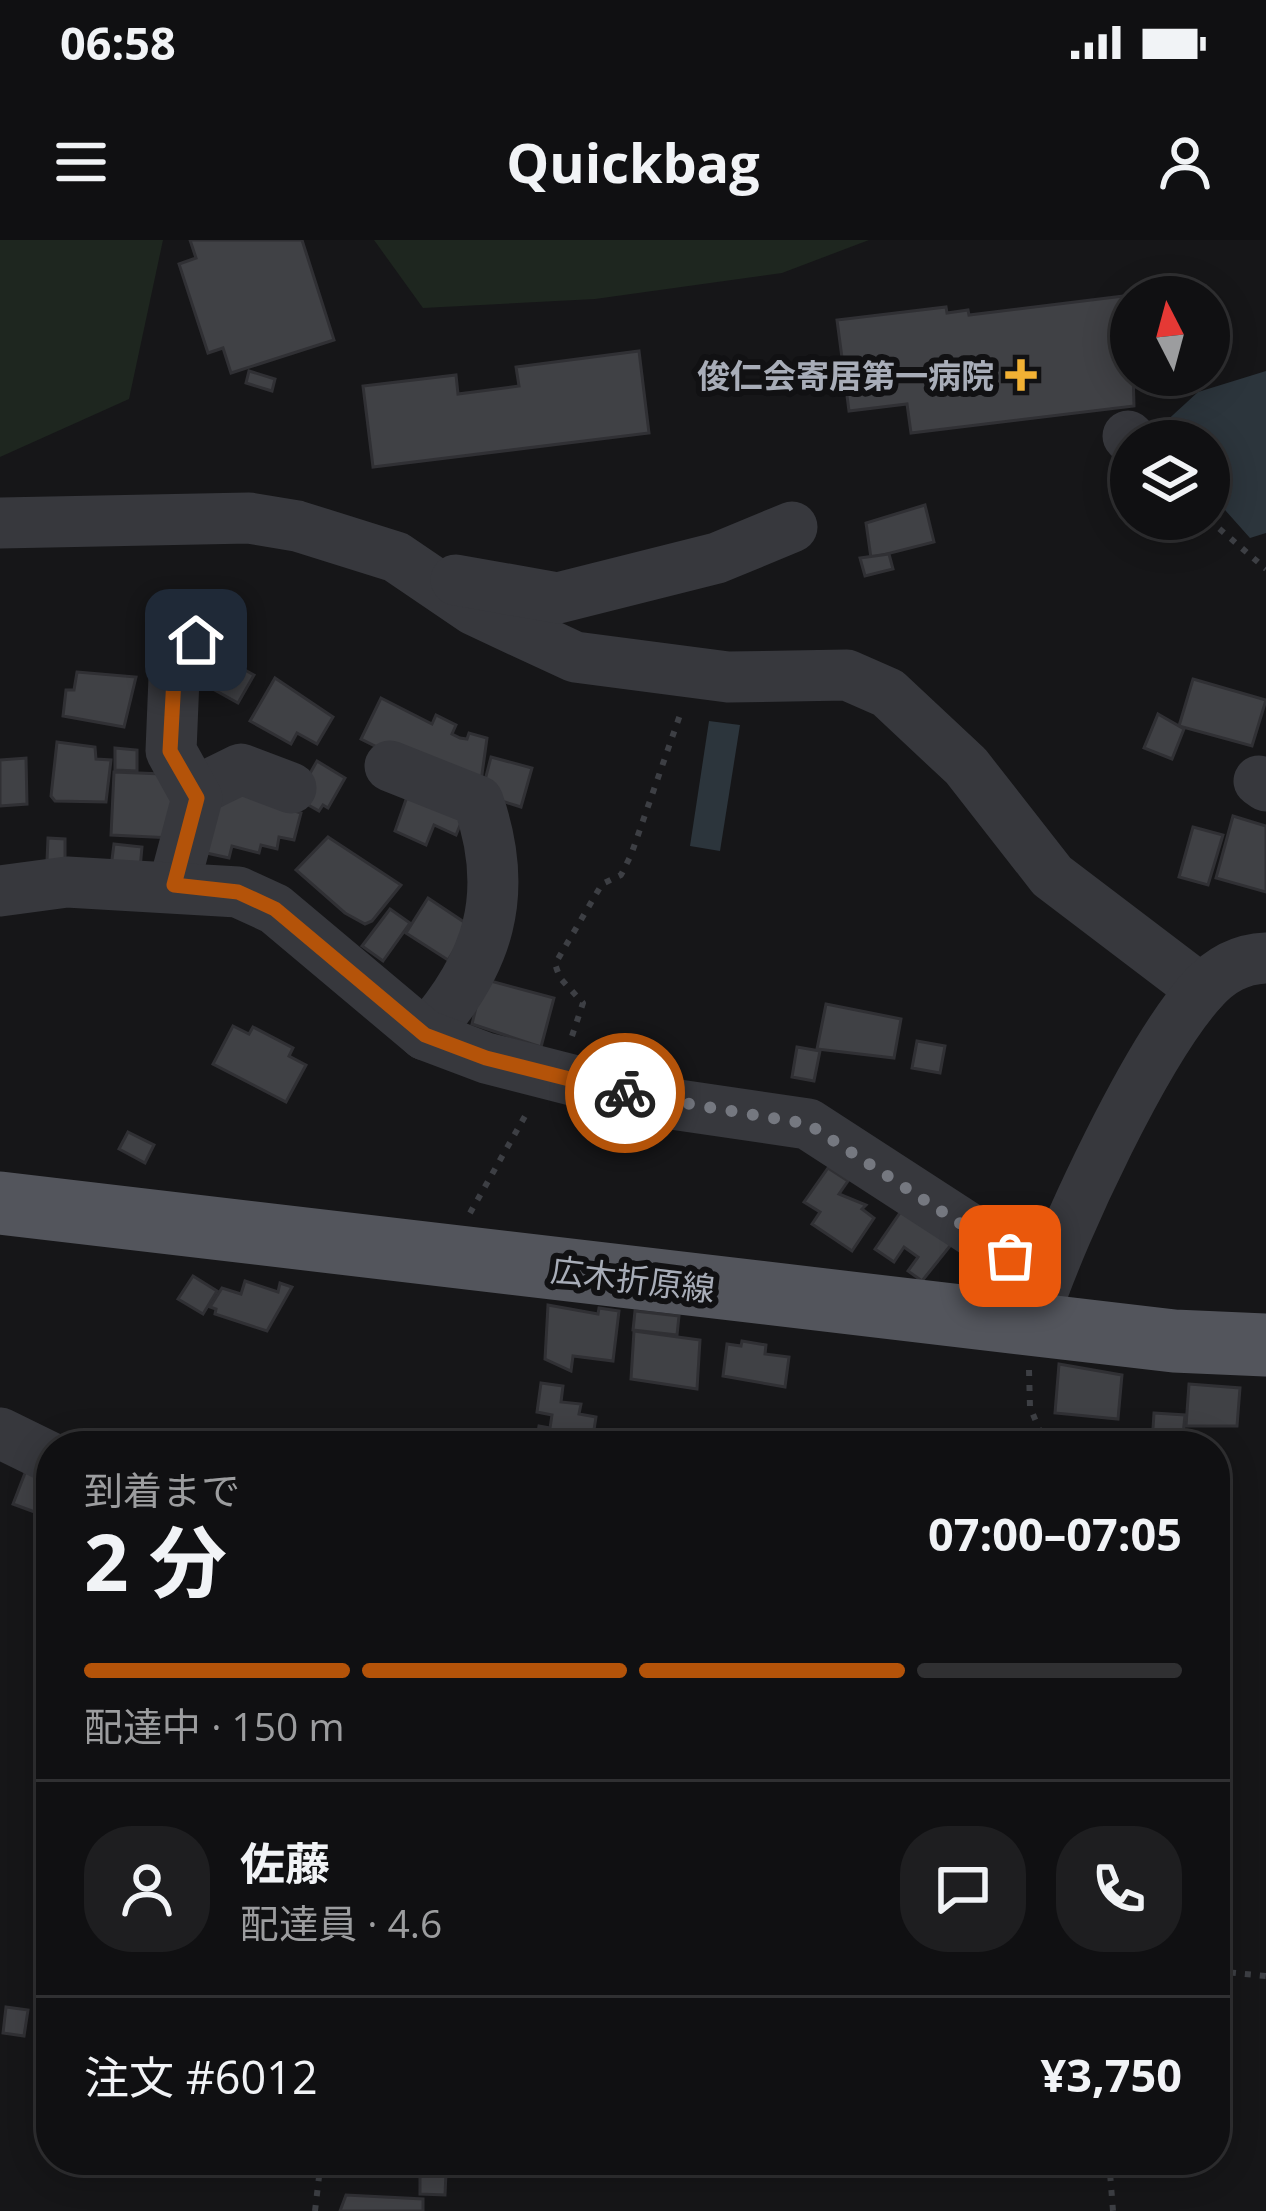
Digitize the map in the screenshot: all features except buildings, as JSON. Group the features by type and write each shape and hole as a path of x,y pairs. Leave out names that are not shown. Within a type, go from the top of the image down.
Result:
{"main road":[{"name":"広木折原線","path":"0,1203 446,1257 1039,1302 1266,1345"}],"street":[{"path":"0,523 249,518 317,532 396,557 426,572 474,610 575,657 704,674 847,675 888,693 966,766 1052,876 1202,990"},
{"path":"426,572 502,592 558,598 717,558 791,527"},
{"path":"174,885 197,798 177,770 170,728 174,678 196,640"},
{"path":"390,766 478,801 492,866 483,950 465,989 425,1035"},
{"path":"194,792 241,769 291,788"},
{"path":"0,891 67,882 238,892 275,909 425,1035 551,1075 658,1102 808,1124 1039,1302 1138,1088 1202,990 1238,961 1266,958"},
{"path":"0,1433 36,1451"}],"path":[{"path":"1230,538 1266,568"},
{"path":"446,1257 581,1018 583,1003 560,979 555,964 602,884 621,874 631,855 684,703 704,674"},
{"path":"1039,1302 1030,1407 1040,1431"},
{"path":"1230,1972 1266,1976"},
{"path":"315,2211 319,2175"},
{"path":"1110,2175 1113,2211"}],"shaded area":[{"path":"0,240 163,240 129,399 0,457"},
{"path":"374,240 869,240 782,273 595,299 423,308"},
{"path":"1266,371 1266,533 1250,538 1230,516 1230,420 1167,420 1194,396 1230,396 1230,382"},
{"path":"709,721 740,725 720,851 690,846"}],"way so far":[{"path":"625,1093 808,1124 1010,1256"}],"place":[{"name":"俊仁会寄居第一病院","path":"1021,375"}],"route":[{"path":"196,640 174,678 170,751 197,798 174,885 238,892 275,909 406,1024 425,1035 486,1058 625,1093"}]}
